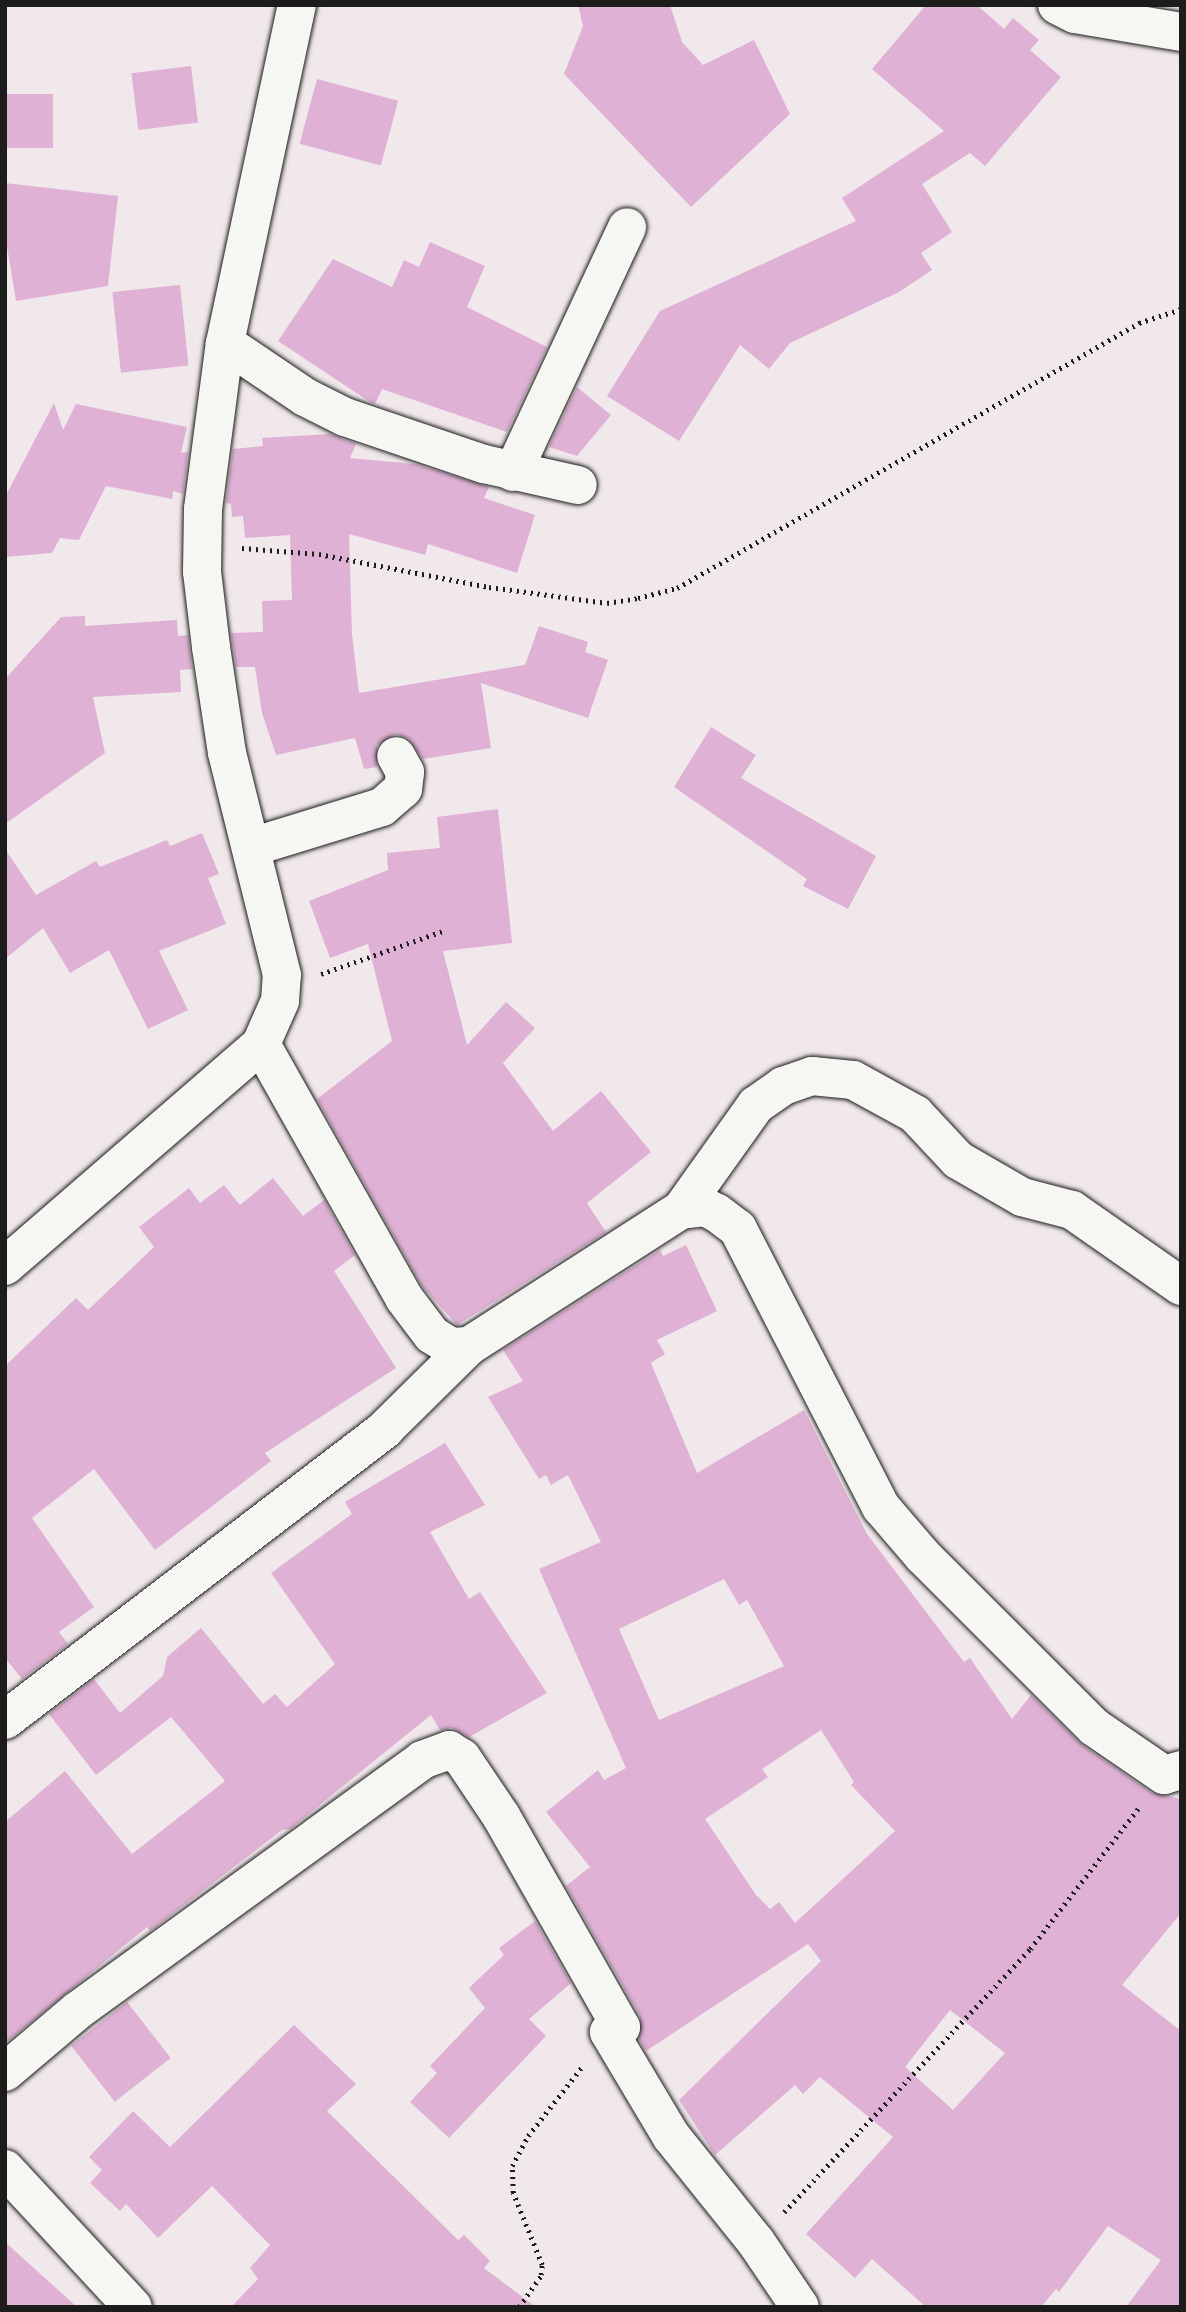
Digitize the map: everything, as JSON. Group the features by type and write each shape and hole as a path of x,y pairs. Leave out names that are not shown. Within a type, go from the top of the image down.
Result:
{"street":[{"path":"5,1266 261,1044 281,989 282,975 227,753 211,647 203,509 225,343 297,5"},
{"path":"1057,5 1075,14 1181,32"},
{"path":"513,471 627,228"},
{"path":"225,343 345,417 513,471 578,485"},
{"path":"251,847 382,807 403,789 405,772 397,755"},
{"path":"261,1044 404,1298 439,1341 452,1347 469,1346"},
{"path":"5,1720 385,1429 469,1346 681,1210 756,1105 783,1086 813,1076 853,1080 915,1114 958,1160 1022,1197 1072,1210 1181,1286"},
{"path":"681,1210 705,1207 738,1230 844,1430 863,1476 881,1507 922,1556 1094,1727 1172,1772"},
{"path":"5,2072 77,2011 422,1760 449,1750 462,1758 501,1816 621,2027 609,2032 671,2136 756,2242 800,2307"},
{"path":"5,2169 133,2307"}],"path":[{"path":"203,545 319,554 489,587 607,603 638,598 677,588 1139,323 1181,309"},
{"path":"281,989 443,931"},
{"path":"756,2242 1030,1949 1172,1772"},
{"path":"519,2307 541,2275 542,2265 513,2193 512,2166 528,2136 609,2032"}],"building":[{"path":"578,5 670,5 682,42 703,65 754,40 790,114 691,207 564,74 583,26"},
{"path":"926,5 977,5 1004,29 1013,18 1039,40 1030,50 1061,77 985,166 970,153 922,184 952,232 921,253 932,270 899,292 790,343 769,369 740,345 679,441 607,396 660,311 856,221 842,198 944,131 872,69"},
{"path":"191,66 198,123 138,130 131,73"},
{"path":"317,79 398,101 381,165 300,144"},
{"path":"5,94 53,94 53,148 5,148"},
{"path":"5,183 118,196 108,286 16,301 5,234"},
{"path":"430,242 485,266 467,307 547,347 507,432 382,389 375,404 278,341 333,259 392,287 404,260 419,267"},
{"path":"180,285 188,366 121,373 112,292"},
{"path":"577,387 611,415 577,456 549,447"},
{"path":"54,403 63,430 76,404 187,427 181,453 188,452 183,494 173,491 172,499 106,486 79,540 60,538 52,553 5,557 5,497"},
{"path":"329,434 356,444 350,458 415,464 489,487 484,498 535,515 517,573 428,544 425,555 349,534 352,634 359,693 525,665 539,626 588,642 585,652 608,660 588,718 481,683 491,748 423,759 408,738 396,734 377,745 377,767 364,769 355,738 276,755 262,713 255,667 236,667 231,633 263,632 262,601 292,600 290,535 245,538 243,516 232,517 231,504 226,503 233,449 263,446 262,438"},
{"path":"85,616 85,626 177,620 178,636 188,635 192,669 180,670 181,692 93,697 105,753 5,824 5,679 61,617"},
{"path":"711,727 756,755 741,778 876,856 848,909 803,886 807,879 674,787"},
{"path":"498,809 512,943 443,951 467,1045 506,1002 535,1028 503,1063 553,1131 601,1091 651,1152 587,1203 606,1232 457,1325 422,1286 317,1099 392,1041 368,944 330,958 309,901 388,870 387,853 440,848 437,817"},
{"path":"202,833 219,874 208,878 226,924 159,951 188,1010 148,1029 109,950 70,973 43,928 5,959 5,849 36,895 96,861 100,867 167,840 170,846"},
{"path":"273,1178 303,1216 324,1200 355,1255 334,1271 396,1368 265,1453 271,1461 155,1550 94,1469 32,1518 94,1607 59,1632 68,1644 22,1679 5,1658 5,1366 76,1298 88,1310 154,1247 139,1227 189,1188 200,1203 224,1185 240,1205"},
{"path":"686,1245 717,1311 657,1340 665,1354 651,1363 697,1473 804,1410 867,1534 964,1662 970,1658 1012,1719 1031,1695 1082,1745 1152,1793 1181,1799 1181,1913 1122,1985 1181,2031 1181,2307 1126,2307 1161,2260 1108,2226 1059,2292 1056,2289 1041,2307 926,2307 872,2259 855,2278 806,2234 893,2137 820,2077 803,2094 795,2085 715,2155 679,2100 821,1961 808,1944 646,2051 639,2039 640,2016 566,1886 590,1867 546,1812 598,1770 604,1780 626,1768 539,1569 601,1542 568,1475 551,1485 546,1475 539,1479 488,1397 523,1381 503,1350 660,1250 663,1256","holes":["724,1579 739,1605 747,1600 784,1666 659,1720 619,1629","821,1730 854,1782 851,1785 895,1831 795,1923 779,1902 770,1909 756,1895 705,1819 768,1777 762,1769","950,2010 1005,2053 953,2110 905,2067"]},
{"path":"445,1443 485,1505 430,1532 469,1599 480,1592 547,1693 469,1737 452,1728 440,1730 431,1715 290,1829 282,1830 150,1931 147,1927 5,2043 5,1822 65,1771 132,1854 225,1781 171,1717 96,1775 49,1714 94,1679 120,1713 163,1676 167,1657 201,1628 263,1704 275,1694 287,1707 335,1664 271,1573 352,1514 345,1502"},
{"path":"535,1921 571,1983 529,2019 546,2036 449,2138 410,2102 437,2073 430,2066 485,2008 469,1988 504,1955 499,1948"},
{"path":"127,2002 171,2058 115,2102 71,2046"},
{"path":"294,2025 356,2084 327,2111 458,2240 464,2235 490,2261 484,2268 536,2307 231,2307 258,2279 250,2268 270,2245 212,2186 158,2238 126,2204 120,2211 90,2183 102,2170 89,2157 133,2111 170,2147"},
{"path":"5,2242 77,2307 5,2307"}]}
